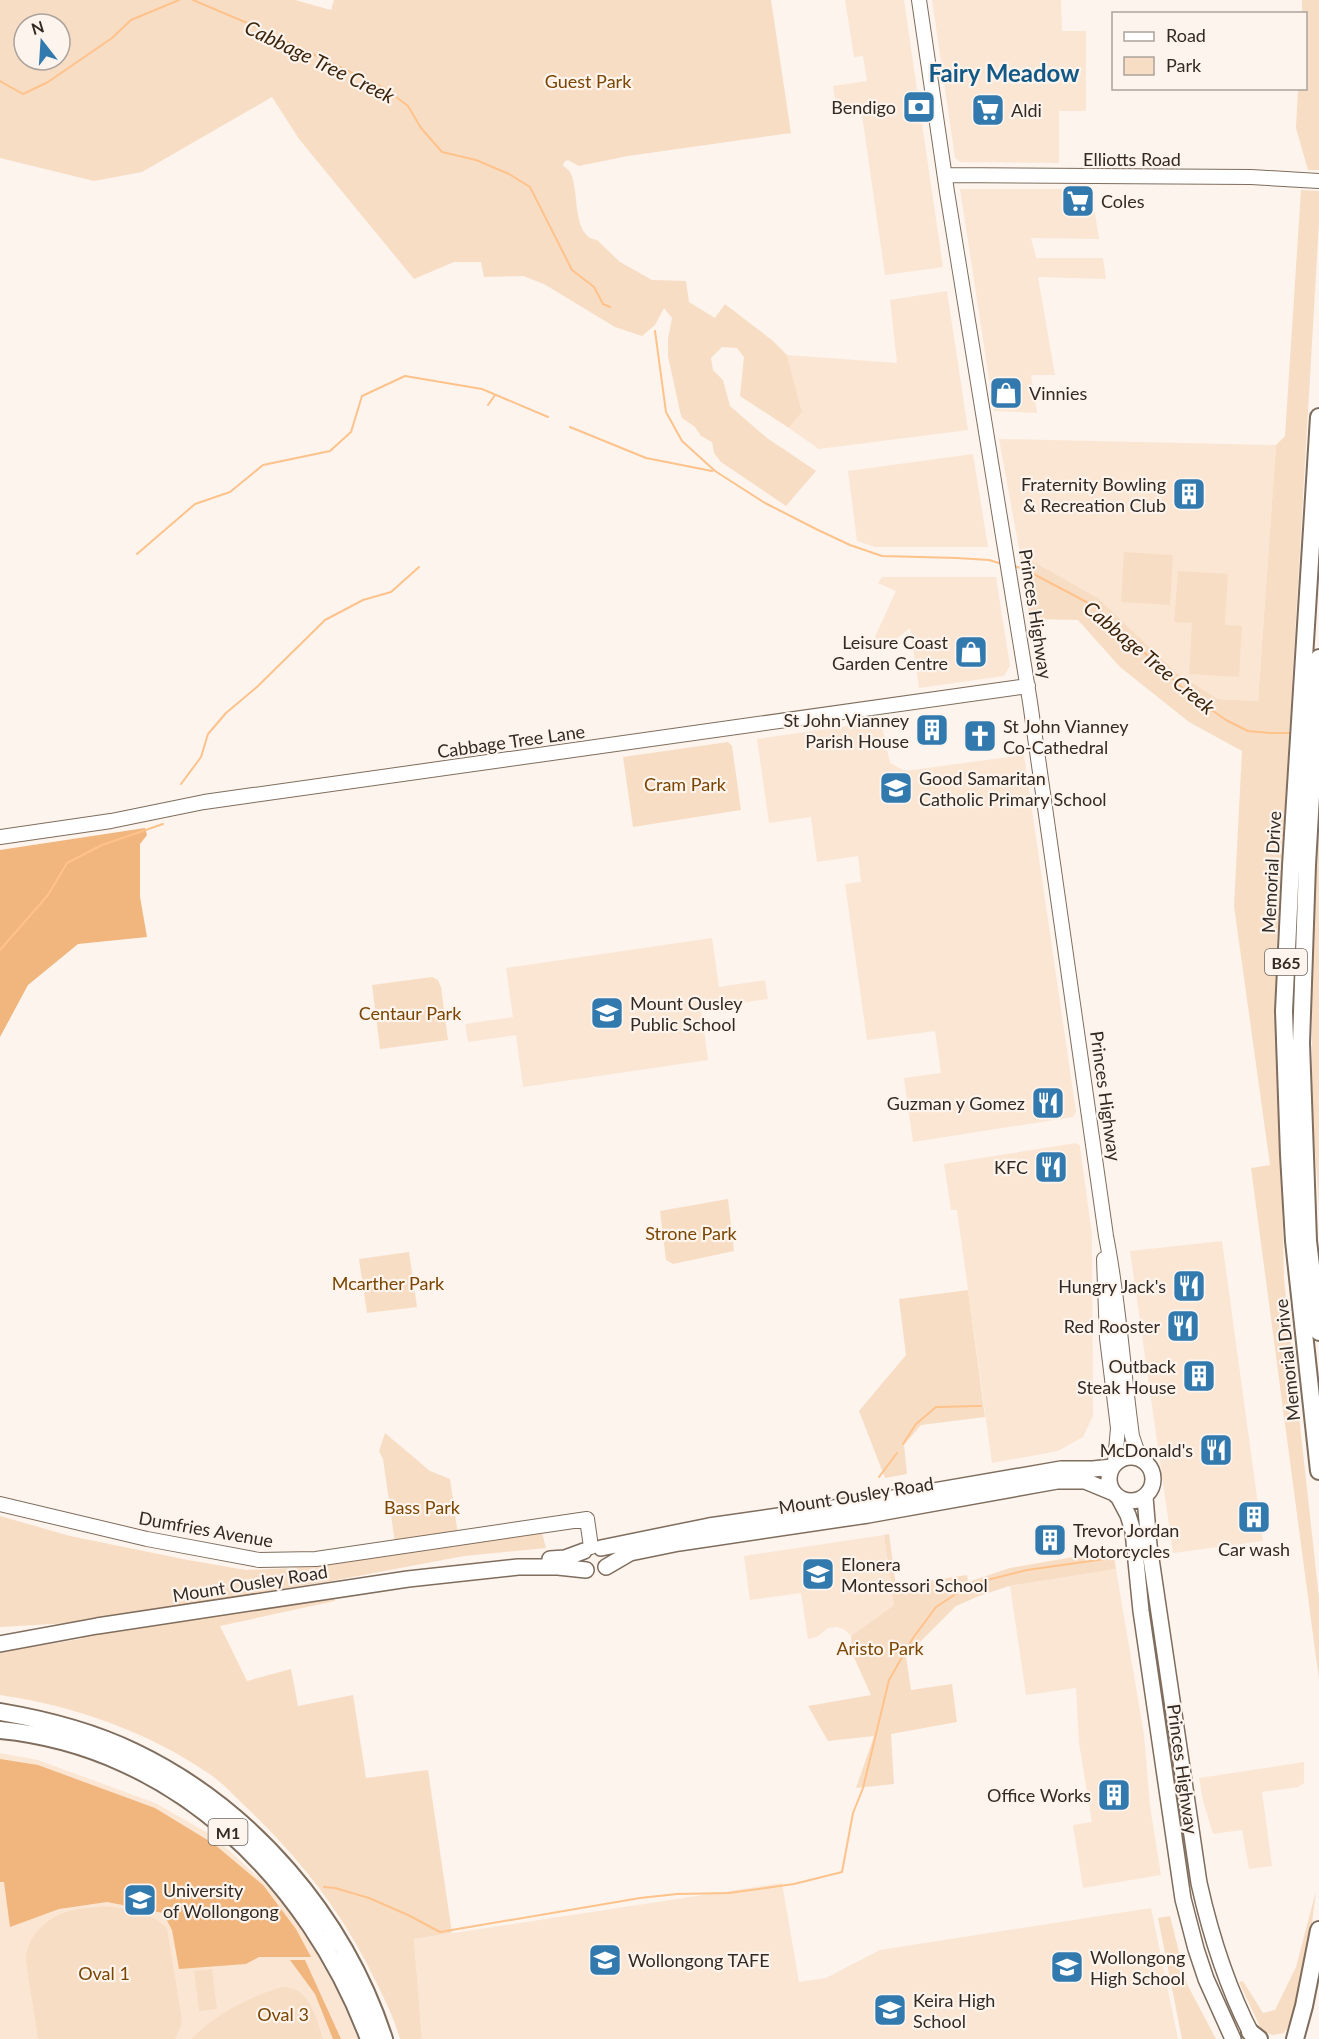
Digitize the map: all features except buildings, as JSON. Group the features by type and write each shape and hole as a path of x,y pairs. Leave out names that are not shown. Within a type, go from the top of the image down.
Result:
{"highway":[{"name":"Memorial Drive","path":"1319,417 1309,693 1284,1011 1288,1155 1294,1241 1319,1471"},
{"name":"Memorial Drive","path":"1309,693 1319,658"},
{"name":"Memorial Drive","path":"1304,769 1301,1043 1308,1241 1319,1332"},
{"path":"0,1704 43,1714 82,1731"},
{"name":"M1","path":"0,1712 45,1720 82,1731 135,1752 176,1776 236,1819 286,1868 318,1908 350,1961 369,2000 384,2039"},
{"name":"M1","path":"0,1730 55,1740 119,1761 170,1789 223,1827 258,1858 313,1926 342,1978 369,2039"},
{"path":"1294,2039 1304,2006 1319,1930"}],"main road":[{"name":"Princes Highway","path":"920,0 945,175 1028,686 1106,1236 1116,1285 1132,1436 1136,1448 1145,1461"},
{"name":"Elliotts Road","path":"945,175 1251,177 1319,181"},
{"name":"Cabbage Tree Lane","path":"0,837 111,821 204,802 1028,686"},
{"name":"Princes Highway","path":"1106,1236 1104,1259 1106,1320 1118,1428 1114,1464"},
{"path":"1131,1456 1145,1461 1154,1478 1153,1485 1145,1497 1132,1502 1117,1496 1108,1480 1114,1464 1131,1456"},
{"name":"Mount Ousley Road","path":"408,1579 477,1564 512,1560 560,1559 592,1548 709,1526 858,1504 1060,1469 1093,1469 1114,1464"},
{"name":"Mount Ousley Road","path":"606,1567 630,1553 678,1543 868,1515 1057,1481 1085,1481 1117,1496"},
{"name":"Princes Highway","path":"1117,1496 1128,1515 1133,1531 1141,1611 1178,1874 1188,1920 1206,1979 1233,2039"},
{"name":"Princes Highway","path":"1145,1497 1149,1545 1197,1871 1207,1919 1225,1975 1254,2037"},
{"name":"Dumfries Avenue","path":"0,1504 147,1539 259,1560 315,1559 588,1519 592,1548"},
{"path":"592,1548 608,1556 606,1567 597,1572 586,1570 581,1560 592,1548"},
{"name":"Mount Ousley Road","path":"0,1644 97,1626 408,1579 518,1567 586,1570"},
{"name":"Mount Ousley Road","path":"0,1633 97,1626"},
{"path":"1167,1793 1186,1796"}],"shaded area":[{"path":"845,0 904,0 943,267 885,275 861,108 837,111 833,86 867,81 863,56 854,57"},
{"path":"932,0 1061,0 1062,31 1086,31 1086,111 1059,111 1059,163 960,162 955,158"},
{"path":"960,189 1091,189 1099,239 1031,238 1036,258 1103,258 1106,279 1038,277 1055,375 1031,375 1037,413 994,411"},
{"path":"947,291 968,430 819,449 789,428 802,412 787,355 897,363 890,300"},
{"path":"999,439 1276,445 1258,701 1218,699 1177,673 1098,598 1020,554"},
{"path":"973,454 988,547 875,547 857,541 848,471"},
{"path":"882,577 996,577 1010,666 1004,676 919,688 910,628 888,646 874,639 896,591 878,583"},
{"path":"881,721 890,763 905,771 1024,755 1076,1112 1073,1117 913,1142 904,1078 941,1073 935,1031 867,1040 845,884 861,882 858,856 817,862 811,817 769,823 757,739"},
{"path":"145,828 147,835 140,844 140,897 147,937 78,944 28,985 0,1037 0,850"},
{"name":"Mount Ousley Public School","path":"712,938 719,987 765,980 768,999 701,1009 708,1060 523,1087 516,1035 468,1042 465,1024 513,1017 506,968"},
{"path":"1076,1143 1080,1146 1092,1235 1093,1416 1083,1437 1058,1451 992,1463 957,1210 951,1210 944,1164"},
{"path":"1222,1241 1263,1541 1173,1553 1130,1251"},
{"name":"Elonera Montessori School","path":"884,1535 894,1605 851,1636 845,1630 837,1627 828,1628 817,1637 808,1639 801,1593 750,1600 744,1556"},
{"path":"1116,1569 1144,1735 1150,1806 1161,1875 1083,1888 1073,1825 1092,1822 1079,1743 1076,1688 1026,1695 1010,1586"},
{"name":"University of Wollongong","path":"0,1753 38,1760 155,1803 213,1836 269,1887 291,1912 311,1941 343,2003 358,2039 0,2039"},
{"path":"0,1759 38,1765 155,1808 214,1844 263,1885 296,1929 311,1957 259,1957 246,1964 179,1969 172,1930 163,1913 107,1902 59,1909 10,1927 4,1882 0,1882"},
{"path":"1304,1762 1304,1783 1298,1787 1262,1792 1272,1866 1249,1869 1242,1830 1213,1834 1199,1778"},
{"path":"782,1883 799,1982 826,1978 880,1950 1151,1908 1178,2039 422,2039 414,1939"},
{"path":"290,1960 305,1960 341,2039 333,2039 315,1994"}],"green space":[{"name":"Guest Park","path":"0,0 295,0 331,10 334,0 771,0 791,133 628,156 579,166 568,160 563,166 570,171 580,222 583,231 589,237 597,240 620,262 652,280 686,281 689,302 715,318 725,304 773,341 787,355 802,412 789,428 740,396 744,357 737,348 722,347 711,358 713,370 723,380 730,406 767,438 816,471 786,506 721,462 714,453 712,442 701,436 695,427 682,418 668,356 672,318 664,308 655,325 642,336 615,327 544,284 523,276 484,277 481,262 454,262 414,279 299,139 272,97 142,172 94,181 0,158"},
{"path":"1302,0 1319,0 1319,170 1308,170 1296,128 1298,90 1307,90 1307,12 1302,12"},
{"path":"1301,190 1319,191 1319,223 1276,960 1284,1279 1319,1598 1319,1680 1251,1168 1270,1165 1234,906 1242,751 1189,722 1120,667 1078,620 1030,619 1020,554 1098,598 1177,673 1218,699 1258,701 1276,445 1285,436"},
{"path":"1124,552 1173,555 1170,605 1121,602"},
{"path":"1178,571 1228,574 1225,625 1242,626 1239,677 1189,674 1192,623 1174,622"},
{"name":"Cram Park","path":"728,742 732,746 741,810 633,827 623,757"},
{"path":"1319,774 1319,1207 1312,1108 1312,898"},
{"name":"Centaur Park","path":"432,977 438,980 441,987 448,1040 380,1049 372,985"},
{"name":"Strone Park","path":"728,1199 734,1251 673,1264 666,1260 660,1211"},
{"name":"Mcarther Park","path":"409,1252 417,1307 367,1313 359,1259"},
{"path":"968,1290 985,1417 921,1425 904,1445 907,1474 885,1478 859,1411 906,1355 899,1299"},
{"name":"Bass Park","path":"385,1433 430,1471 450,1479 458,1535 395,1543 383,1459 379,1451"},
{"path":"0,1516 70,1536 246,1570 291,1568 542,1533 546,1548 464,1556 326,1582 69,1623 0,1627"},
{"name":"Aristo Park","path":"889,1534 896,1586 967,1575 968,1582 1010,1568 1113,1550 1116,1569 1009,1586 956,1606 906,1656 911,1690 952,1684 957,1722 891,1734 894,1784 856,1788 874,1736 828,1741 808,1706 871,1695 852,1653 851,1636 894,1605 884,1535"},
{"path":"334,1594 335,1601 220,1626 247,1681 291,1669 298,1706 353,1695 366,1778 428,1770 452,1933 414,1939 422,2039 400,2039 375,1980 334,1909 284,1845 225,1786 162,1746 110,1723 56,1706 0,1695 0,1652 80,1639 92,1631"},
{"path":"1316,1891 1311,1930 1291,2022 1284,2033 1273,2035 1262,2031 1239,1982 1243,1981 1263,2013 1275,2010 1296,1967"},
{"name":"Oval 1","path":"104,1906 146,1915 167,1928 182,2024 175,2039 38,2039 26,1961 29,1945 38,1930 58,1915"},
{"path":"1170,1916 1187,1984 1216,2039 1182,2039 1158,1918"},
{"path":"212,1969 217,2009 199,2011 194,1971"},
{"name":"Oval 3","path":"282,1987 291,1988 305,1997 314,2013 323,2039 191,2039 211,2021 233,2007"}],"waterway":[{"name":"Cabbage Tree Creek","path":"0,81 23,94 48,82 112,38 131,20 179,0"},
{"name":"Cabbage Tree Creek","path":"193,0 252,25 386,89 408,106 421,128 442,152 476,160 509,174 530,187 572,270 594,287 603,304 610,307"},
{"name":"Cabbage Tree Creek","path":"655,331 666,412 682,441 715,471 765,503 816,529 850,545 882,556 989,560 1002,564"},
{"path":"137,554 195,504 230,492 263,465 330,451 351,432 362,396 405,376 482,389 548,417"},
{"name":"Cabbage Tree Creek","path":"488,405 495,395"},
{"path":"570,427 646,458 712,471"},
{"name":"Cabbage Tree Creek","path":"1014,566 1094,606 1190,695 1226,720 1248,731 1292,733"},
{"name":"Cabbage Tree Creek","path":"181,784 201,757 208,734 226,713 258,686 325,620 363,600 391,592 419,567"},
{"name":"Cabbage Tree Creek","path":"0,950 48,895 67,863 102,845 163,824"},
{"path":"903,1444 916,1424 936,1407 981,1406"},
{"path":"879,1477 897,1453"},
{"path":"324,1887 369,1898 440,1932 640,1898 677,1894 729,1893 794,1884 842,1872 853,1813 863,1788 889,1680 913,1638 936,1607 971,1584 1027,1570 1112,1558"}],"place":[{"name":"Bendigo","path":"919,107"},
{"name":"Aldi","path":"988,110"},
{"name":"Coles","path":"1078,201"},
{"name":"Vinnies","path":"1006,393"},
{"name":"Fraternity Bowling & Recreation Club","path":"1189,494"},
{"name":"Leisure Coast Garden Centre","path":"971,652"},
{"name":"St John Vianney Parish House","path":"932,730"},
{"name":"St John Vianney Co-Cathedral","path":"980,736"},
{"name":"Good Samaritan Catholic Primary School","path":"896,788"},
{"name":"Mount Ousley Public School","path":"607,1013"},
{"name":"Guzman y Gomez","path":"1048,1103"},
{"name":"KFC","path":"1051,1167"},
{"name":"Hungry Jack's","path":"1189,1286"},
{"name":"Red Rooster","path":"1183,1326"},
{"name":"Outback Steak House","path":"1199,1376"},
{"name":"McDonald's","path":"1216,1450"},
{"name":"Car wash","path":"1254,1517"},
{"name":"Trevor Jordan Motorcycles","path":"1050,1540"},
{"name":"Elonera Montessori School","path":"818,1574"},
{"name":"Office Works","path":"1114,1795"},
{"name":"University of Wollongong","path":"140,1900"},
{"name":"Wollongong TAFE","path":"605,1960"},
{"name":"Wollongong High School","path":"1067,1967"},
{"name":"Keira High School","path":"890,2010"}],"district":[{"name":"Fairy Meadow","path":"1004,72"}]}
